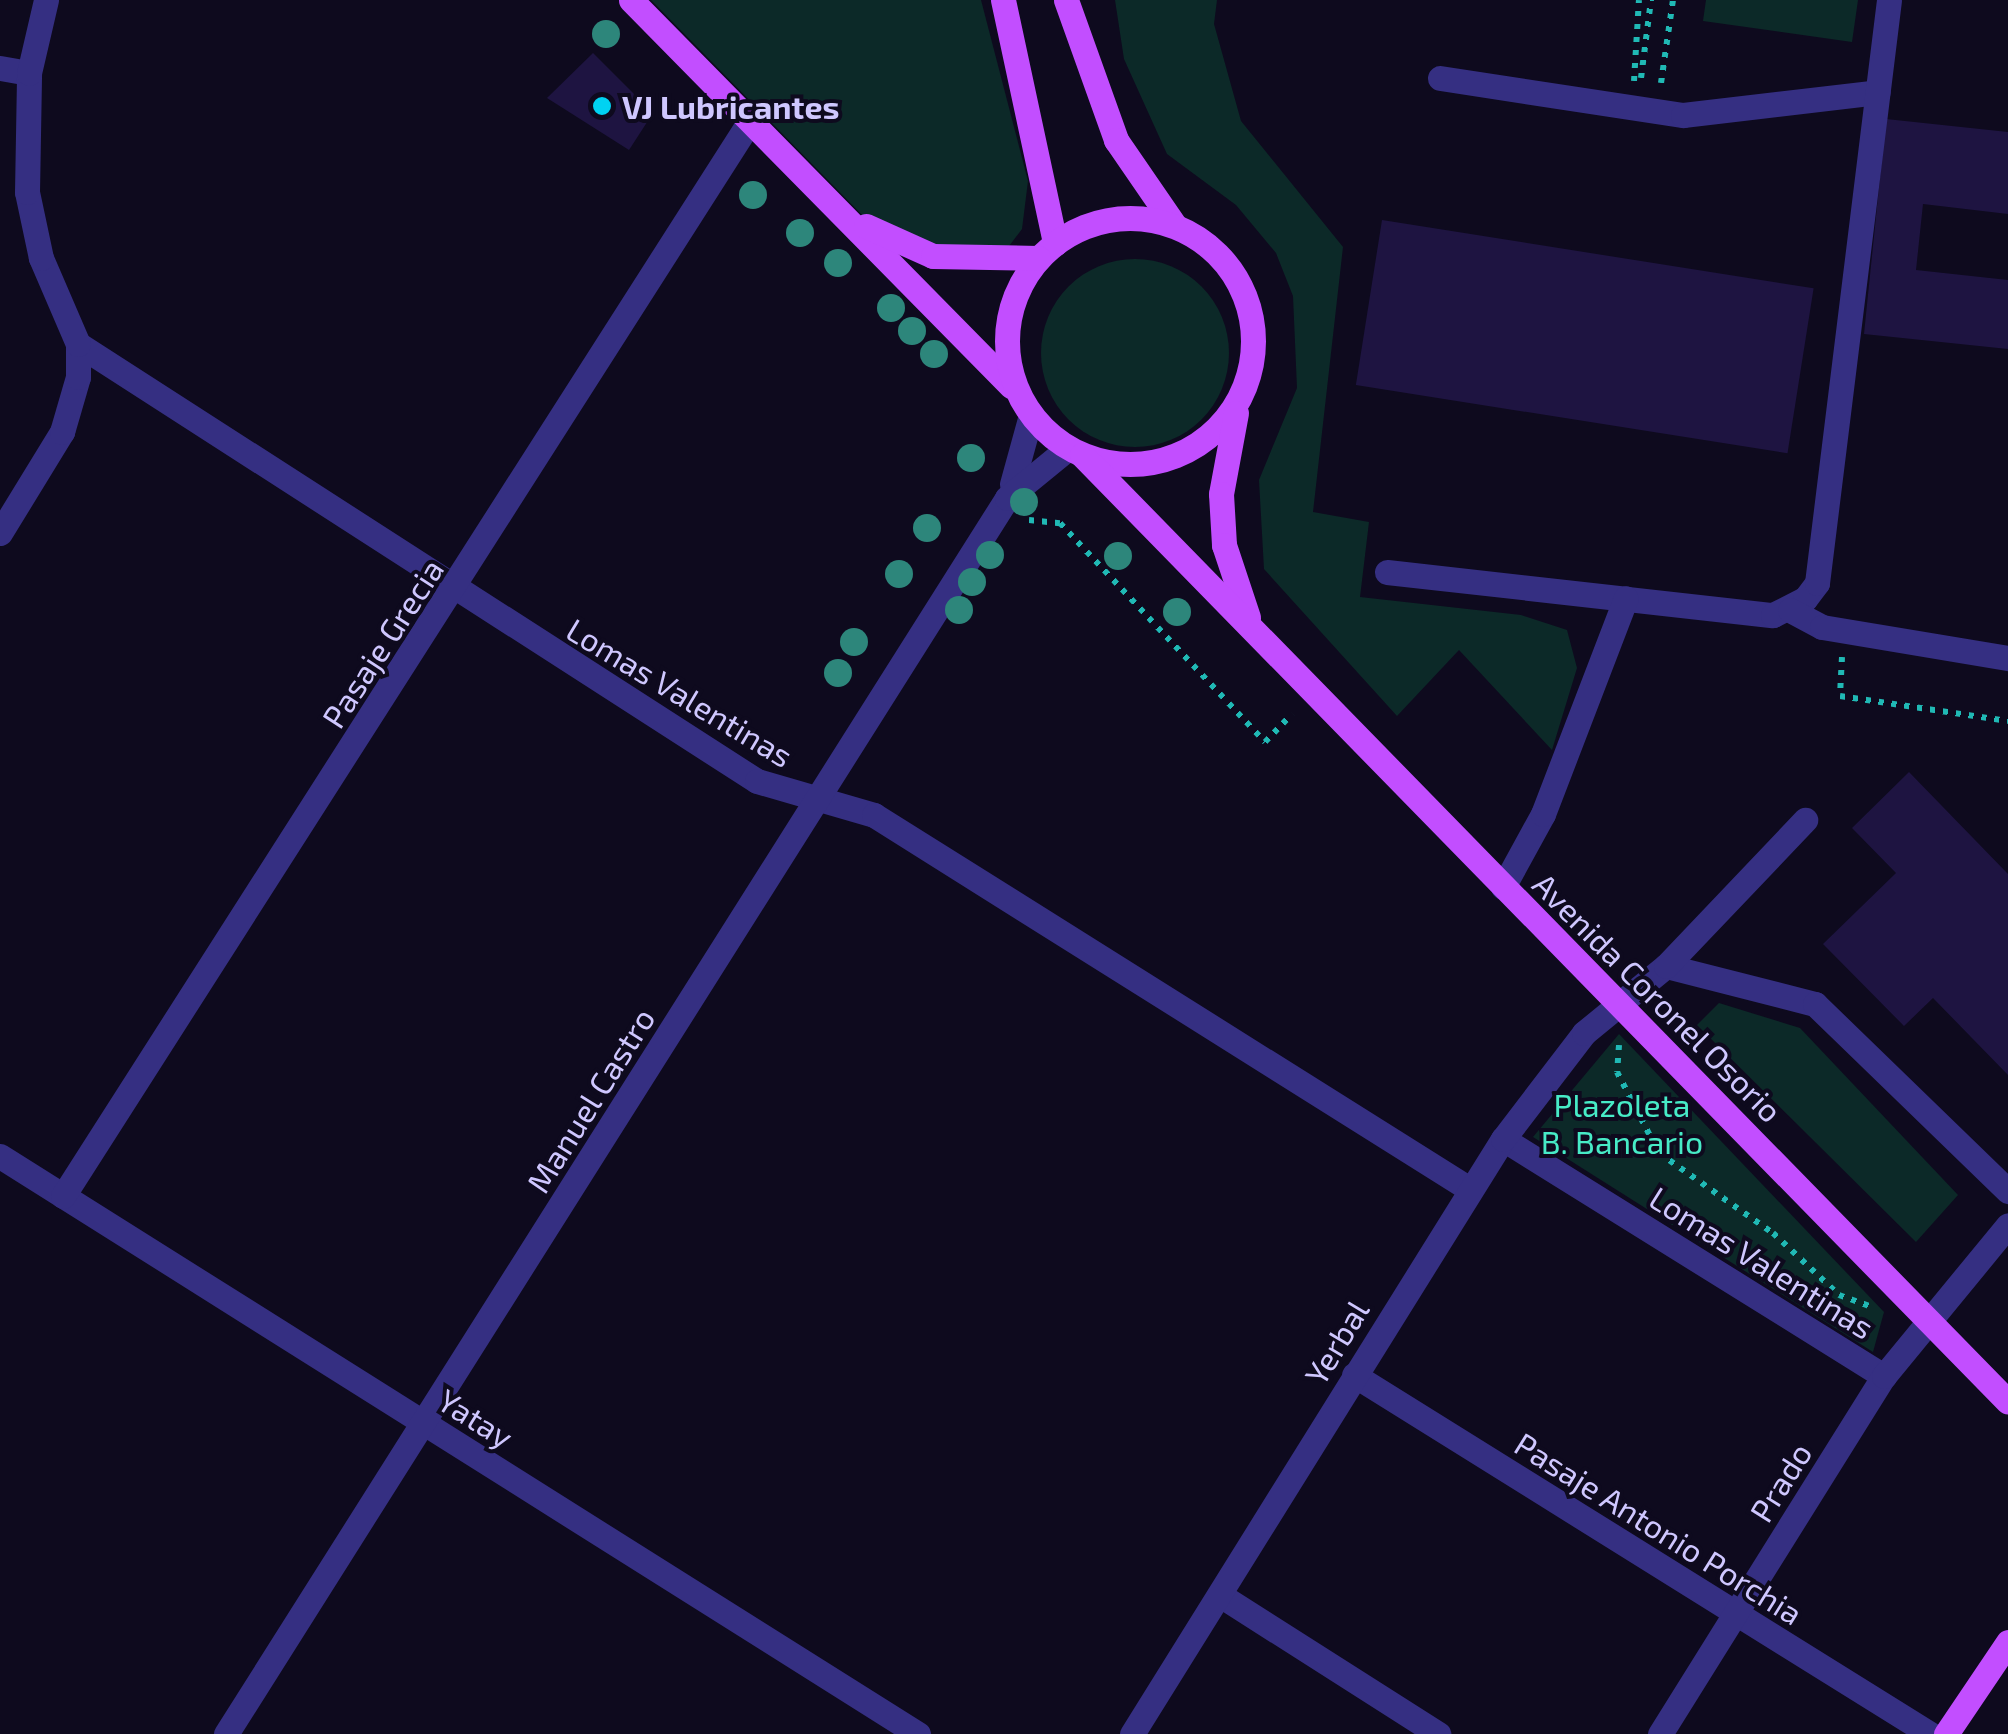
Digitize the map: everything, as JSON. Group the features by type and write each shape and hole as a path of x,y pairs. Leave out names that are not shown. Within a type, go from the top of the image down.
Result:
{"main road":[{"path":"631,0 1075,452 1118,465 1174,456 1220,427 1242,396 1254,330 1245,296 1228,266 1175,226 1116,140 1066,0"},
{"path":"1004,0 1046,250 1008,324 1026,406"},
{"path":"837,209 934,256 1046,250 1112,219 1175,226"},
{"name":"Avenida Coronel Osorio","path":"1242,396 1222,478 1224,545 1259,640"},
{"name":"Avenida Coronel Osorio","path":"1075,452 2008,1402"},
{"path":"1946,1734 2008,1642"}],"street":[{"path":"0,532 73,407 78,344 41,258 27,192 29,73 46,0"},
{"path":"1790,610 1817,583 1889,0"},
{"path":"0,68 29,73"},
{"path":"1440,78 1682,115 1878,92"},
{"name":"Pasaje Grecia","path":"63,1196 454,593 750,121"},
{"name":"Lomas Valentinas","path":"78,344 454,593 757,781 874,816 1468,1188"},
{"name":"Manuel Castro","path":"226,1734 820,800 1007,498 1026,406"},
{"name":"Manuel Castro","path":"1007,498 1075,452"},
{"path":"1387,572 1626,598 1790,610 1843,631 2008,658"},
{"path":"1504,887 1564,763 1626,598"},
{"name":"Yerbal","path":"1132,1734 1502,1139 1584,1033 1666,966 1804,820"},
{"path":"1666,966 1815,1004 2008,1191"},
{"name":"Lomas Valentinas","path":"1502,1139 1884,1376"},
{"name":"Yatay","path":"0,1156 918,1734"},
{"name":"Prado","path":"1660,1734 1920,1312 2008,1224"},
{"name":"Pasaje Antonio Porchia","path":"1354,1376 1930,1734"},
{"path":"1220,1595 1438,1734"}],"path":[{"path":"1638,0 1640,83"},
{"path":"1640,83 1650,0"},
{"path":"1660,86 1673,0"},
{"path":"1640,83 1670,88"},
{"path":"1007,498 1035,526 1060,523 1265,742 1313,694"},
{"path":"1843,631 1840,696 2008,720"},
{"path":"1620,1003 1617,1072 1659,1153 1773,1232 1852,1303 1920,1312"}],"green space":[{"path":"651,0 981,0 1028,181 1022,229 1006,250 937,252 869,222"},
{"path":"1115,0 1217,0 1214,24 1241,121 1343,247 1313,512 1369,522 1360,597 1521,615 1567,630 1577,668 1552,750 1459,650 1397,716 1264,569 1259,480 1297,388 1293,296 1276,253 1236,205 1167,154 1124,59"},
{"path":"1706,0 1858,0 1852,42 1703,21"},
{"path":"1135,259 1171,266 1202,286 1222,317 1229,353 1222,389 1202,420 1171,440 1135,447 1099,440 1068,420 1048,389 1041,353 1048,317 1068,286 1099,266"},
{"path":"1719,1003 1800,1028 1958,1195 1916,1242 1697,1025"},
{"name":"Plazoleta B. Bancario","path":"1619,1034 1884,1312 1873,1352 1533,1137"}],"building":[{"name":"VJ Lubricantes","path":"593,53 653,113 629,150 547,98"},
{"path":"1886,119 2008,132 2008,214 1923,204 1916,270 2008,280 2008,349 1864,334"},
{"path":"1382,220 1814,288 1787,453 1356,385"},
{"path":"1909,772 2008,874 2008,1075 1933,998 1904,1026 1823,944 1896,873 1852,828"}],"place":[{"name":"VJ Lubricantes","path":"602,106"}]}
